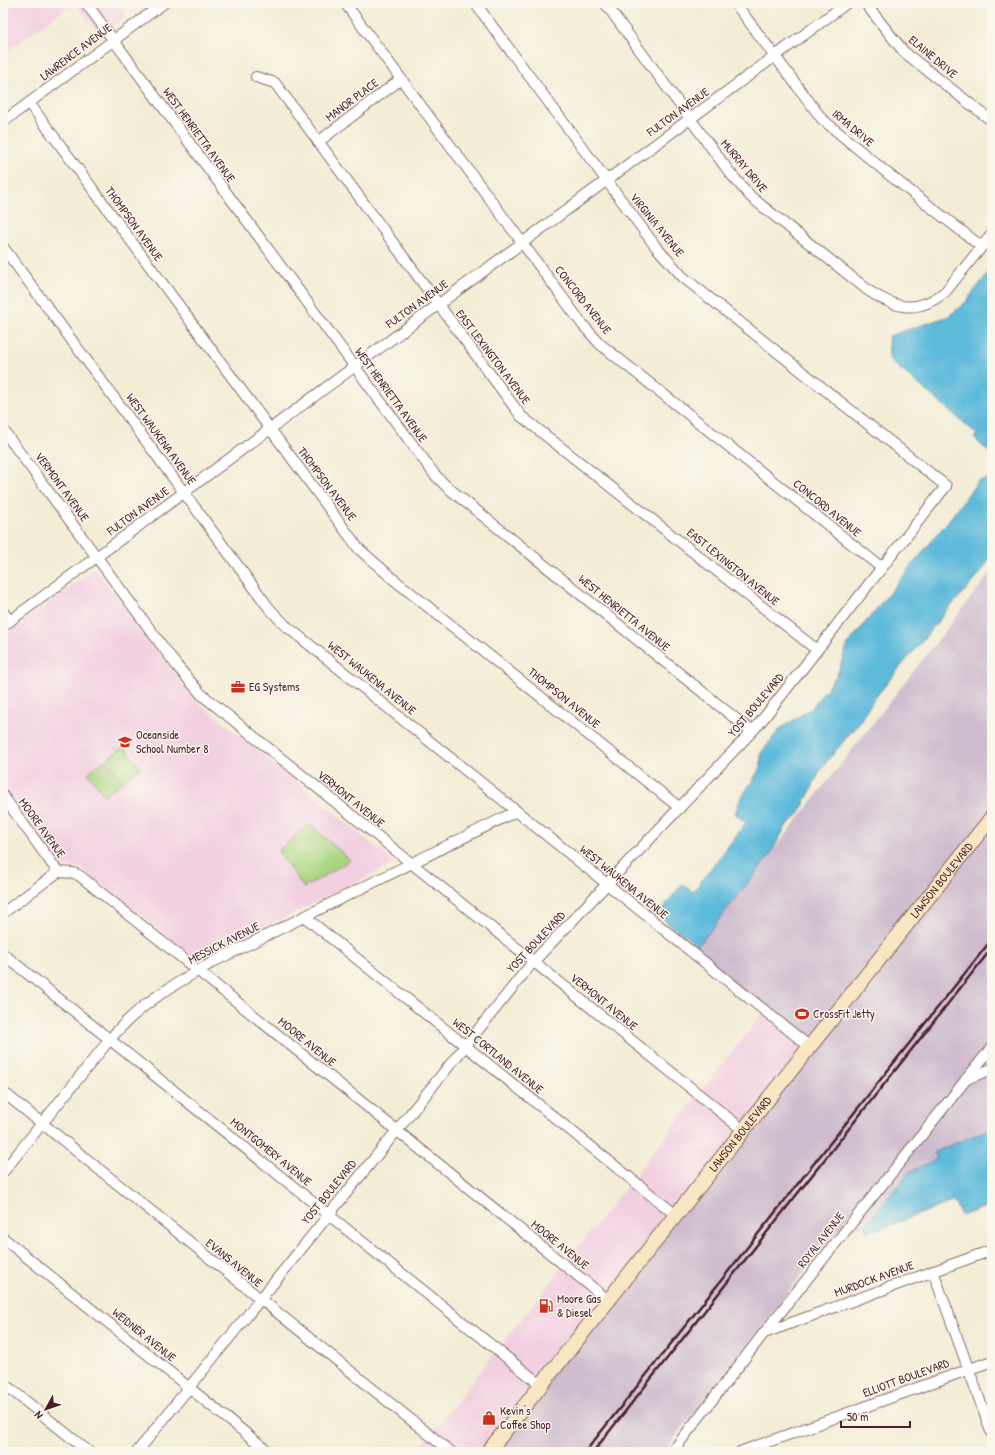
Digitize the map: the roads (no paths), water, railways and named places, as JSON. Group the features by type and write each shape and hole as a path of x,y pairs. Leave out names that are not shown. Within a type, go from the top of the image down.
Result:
{"main road":[{"name":"LAWSON BOULEVARD","path":"488,1452 992,817"}],"street":[{"name":"WEST HENRIETTA AVENUE","path":"86,3 418,454 447,488 751,731"},
{"name":"LAWRENCE AVENUE","path":"3,122 164,3"},
{"name":"CONCORD AVENUE","path":"345,3 583,325 605,348 882,568"},
{"name":"VIRGINIA AVENUE","path":"475,3 656,247 683,277 921,466"},
{"name":"MURRAY DRIVE","path":"605,3 730,173 751,197 869,291 887,302 900,306 912,307 927,304 937,299 945,292 982,247"},
{"name":"IRMA DRIVE","path":"735,3 805,98 829,126 982,247"},
{"name":"FULTON AVENUE","path":"6,624 847,3"},
{"name":"ELAINE DRIVE","path":"865,3 904,52 992,121"},
{"name":"EAST LEXINGTON AVENUE","path":"256,77 275,84 521,416 817,650"},
{"name":"MANOR PLACE","path":"318,142 401,79"},
{"name":"THOMPSON AVENUE","path":"29,103 341,526 369,558 680,808"},
{"path":"982,247 992,234"},
{"name":"WEST WAUKENA AVENUE","path":"3,247 269,608 285,625 515,812 810,1047"},
{"name":"VERMONT AVENUE","path":"3,430 177,666 201,694 744,1130"},
{"name":"YOST BOULEVARD","path":"137,1452 464,1045 533,962 680,808 751,731 817,650 946,486 921,466"},
{"path":"3,612 6,624"},
{"name":"MOORE AVENUE","path":"3,796 58,872 74,873 80,876 608,1300"},
{"name":"MESSICK AVENUE","path":"3,1172 126,1020 176,982 515,812"},
{"path":"3,913 58,872"},
{"name":"WEST CORTLAND AVENUE","path":"305,917 676,1215"},
{"name":"MONTGOMERY AVENUE","path":"3,954 541,1385"},
{"name":"ROYAL AVENUE","path":"672,1452 764,1333 992,1047"},
{"path":"966,1079 992,1070"},
{"name":"EVANS AVENUE","path":"3,1092 451,1452"},
{"name":"WEIDNER AVENUE","path":"3,1238 269,1452"},
{"name":"MURDOCK AVENUE","path":"764,1333 992,1250"},
{"path":"933,1271 992,1434"},
{"name":"ELLIOTT BOULEVARD","path":"740,1452 992,1361"},
{"path":"3,1383 89,1452"}],"water":[{"path":"992,268 992,458 990,453 974,438 977,434 890,360 888,345 889,336 949,316 965,303"},
{"path":"992,470 992,551 985,566 874,699 860,721 821,769 799,814 786,826 770,855 698,946 658,915 682,884 693,892 746,823 735,813 740,800 761,767 761,753 780,729 813,707 837,675 848,644 949,520 978,481 988,479"},
{"path":"992,1128 992,1205 961,1216 954,1201 883,1228 867,1232 865,1226 909,1172 937,1159 934,1152"}],"railway":[{"path":"585,1452 992,939"},
{"path":"593,1452 992,948"}],"place":[{"name":"EG Systems","path":"238,687"},
{"name":"Oceanside School Number 8","path":"125,742"},
{"name":"CrossFit Jetty","path":"802,1014"},
{"name":"Moore Gas & Diesel","path":"546,1306"},
{"name":"Kevin's Coffee Shop","path":"489,1418"}]}
